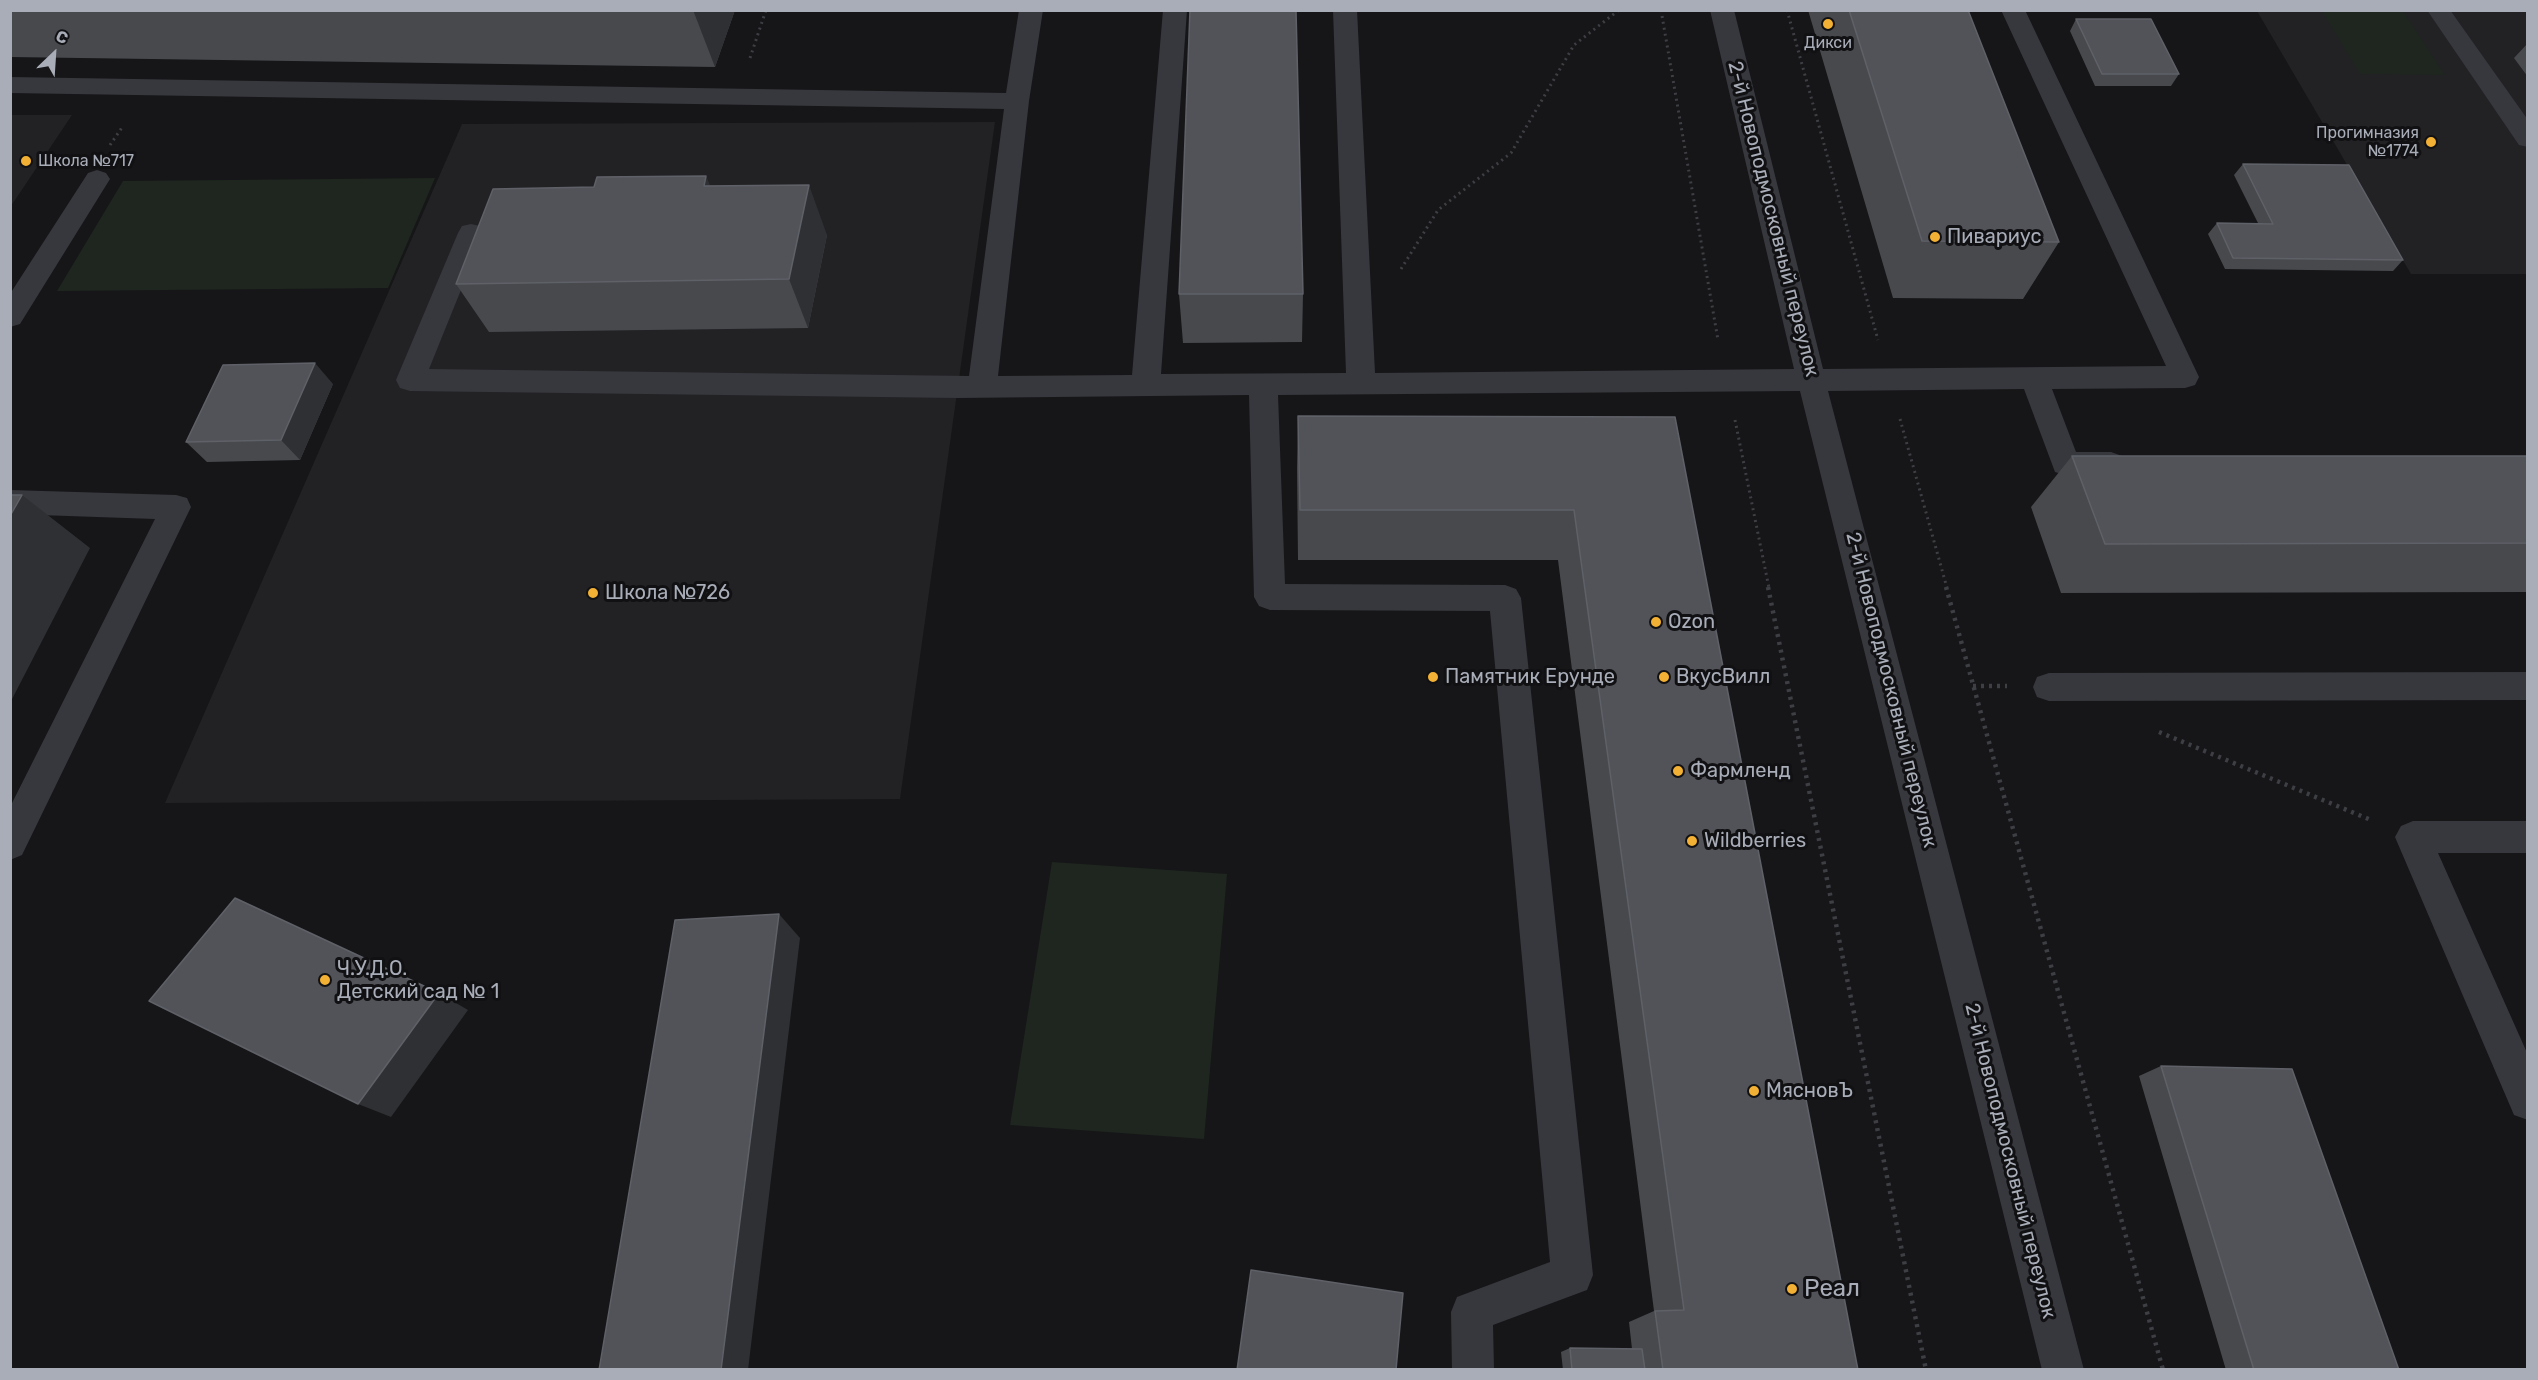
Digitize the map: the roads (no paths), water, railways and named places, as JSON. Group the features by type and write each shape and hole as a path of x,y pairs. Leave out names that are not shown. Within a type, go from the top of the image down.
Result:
{"street":[{"path":"982,386 1017,101 1031,10"},
{"path":"1146,385 1174,10"},
{"path":"1345,10 1361,383"},
{"name":"2-й Новоподмосковный переулок","path":"1722,10 1811,379 2063,1370"},
{"path":"471,233 410,380 982,386 2185,377 2013,10"},
{"path":"2438,10 2528,139"},
{"path":"10,85 150,85 1017,101"},
{"path":"10,317 97,179"},
{"path":"2034,378 2067,464 2137,464"},
{"path":"1263,384 1270,597 1505,598 1572,1275 1472,1312 1473,1370"},
{"path":"10,502 176,507 10,844"},
{"path":"2049,687 2528,686"},
{"path":"2528,837 2413,837 2528,1101"}],"place":[{"name":"Дикси","path":"1828,24"},
{"name":"Прогимназия №1774","path":"2431,142"},
{"name":"Школа №717","path":"26,161"},
{"name":"Пивариус","path":"1935,237"},
{"name":"Школа №726","path":"593,593"},
{"name":"Ozon","path":"1656,622"},
{"name":"Памятник Ерунде","path":"1433,677"},
{"name":"ВкусВилл","path":"1664,677"},
{"name":"Фармленд","path":"1678,771"},
{"name":"Wildberries","path":"1692,841"},
{"name":"Ч.У.Д.О. Детский сад № 1","path":"325,980"},
{"name":"МясновЪ","path":"1754,1091"},
{"name":"Реал","path":"1792,1289"}]}
